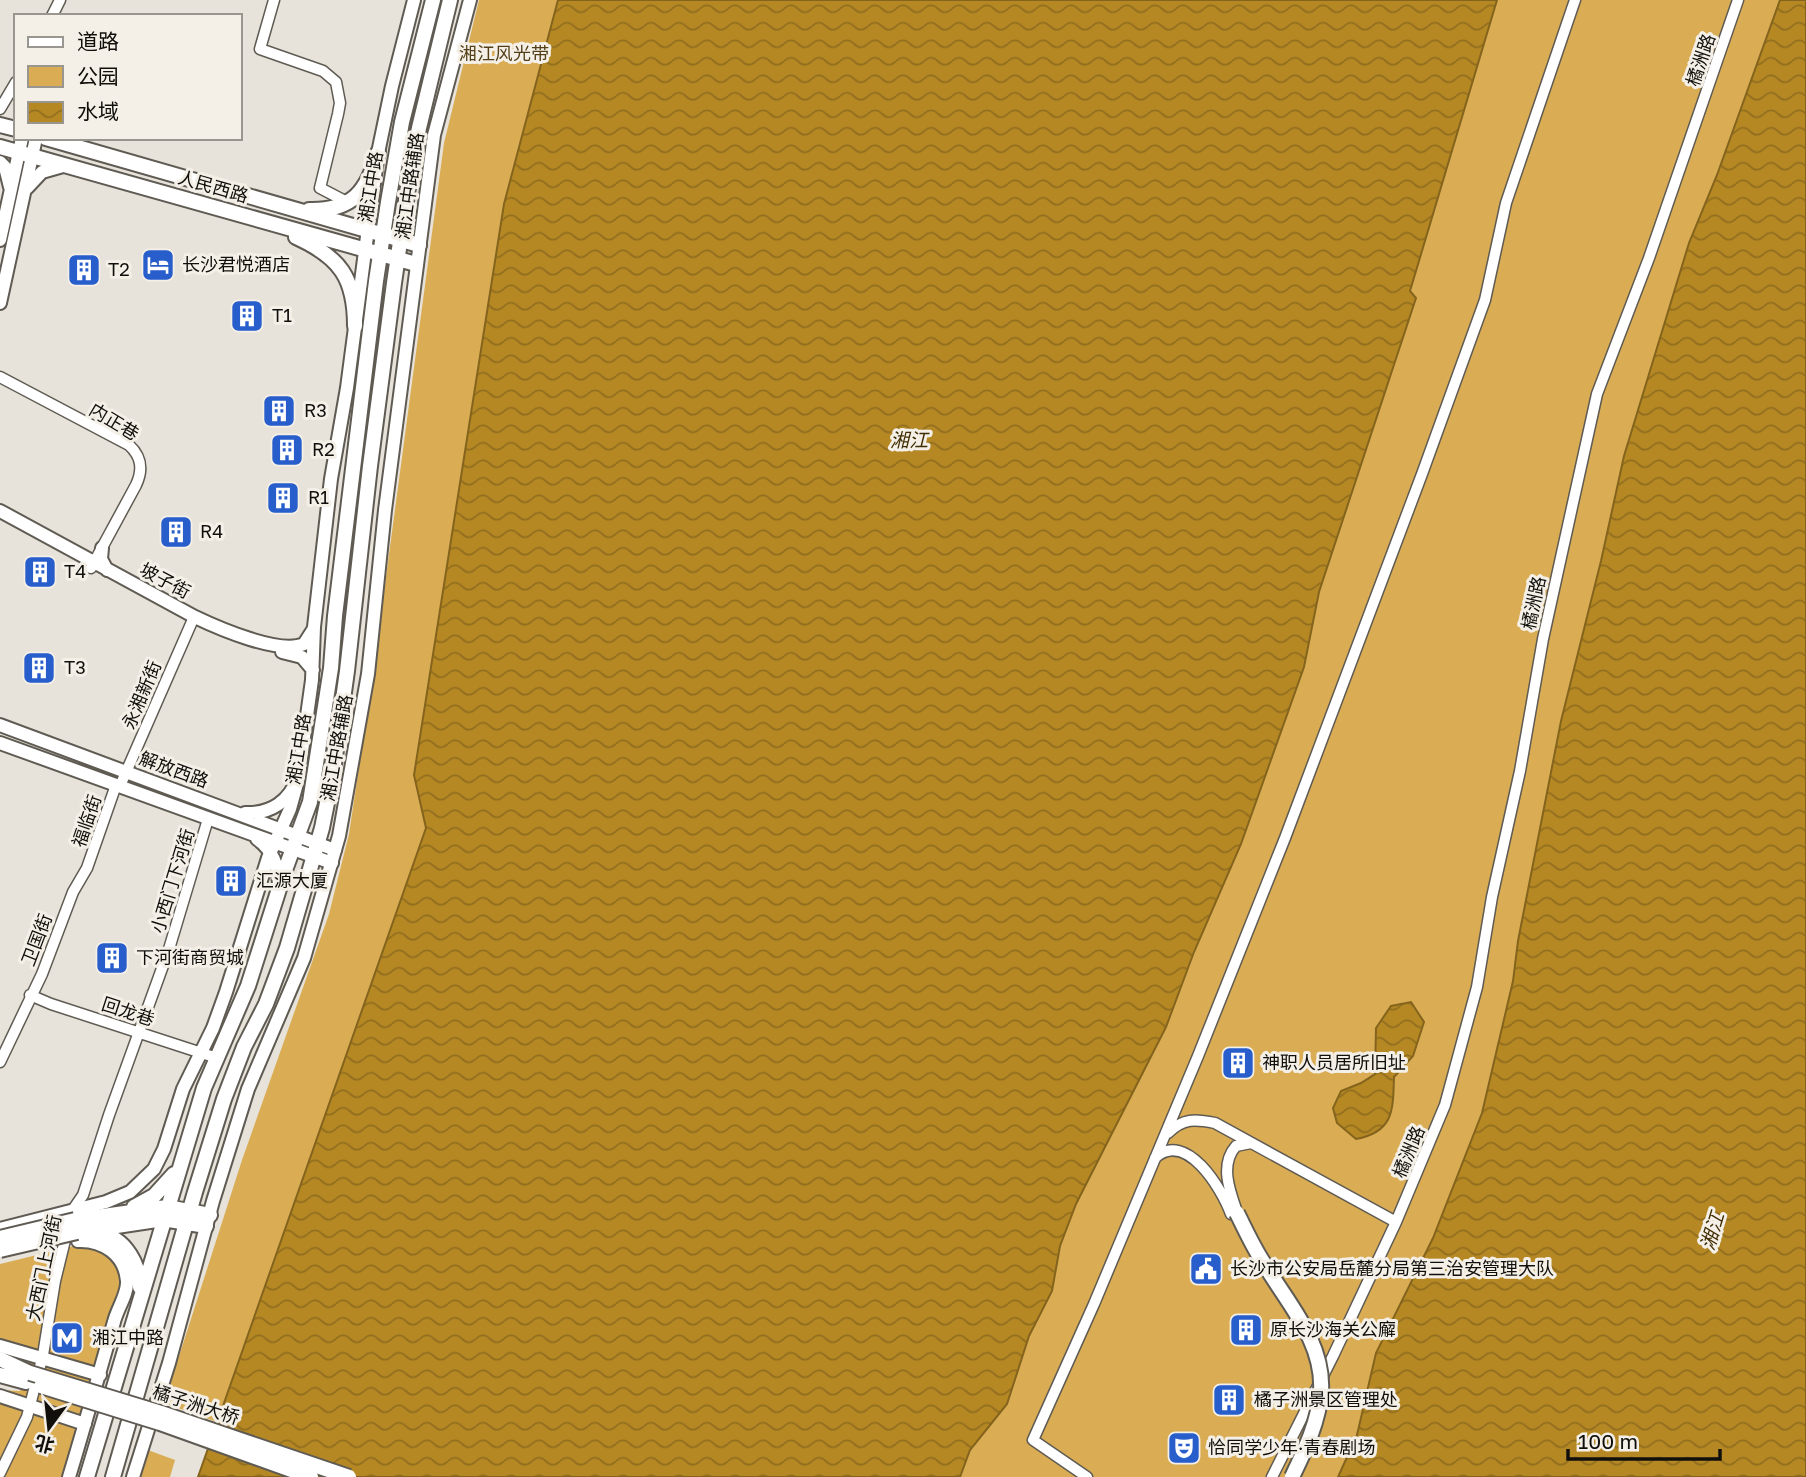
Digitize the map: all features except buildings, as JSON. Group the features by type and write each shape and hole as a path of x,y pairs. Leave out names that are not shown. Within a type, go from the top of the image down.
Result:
{"main road":[{"name":"湘江中路","path":"87,1477 181,1163 217,1058 248,986 310,802 331,668 335,616 383,235 402,122 433,0"},
{"name":"湘江中路","path":"113,1477 188,1216 234,1073 266,1004 287,948 316,850 330,787 348,671 365,505 397,259 419,128 450,0"},
{"name":"人民西路","path":"53,140 419,245"},
{"name":"人民西路","path":"0,147 24,149 66,166 416,264"},
{"path":"285,208 318,211 347,202 363,191 378,153"},
{"path":"256,219 302,240 335,261 344,272 353,294 355,326"},
{"path":"0,1250 137,1206 154,1196 181,1163"},
{"path":"0,1238 165,1213"},
{"path":"112,1214 165,1213 208,1221"},
{"path":"1234,1213 1259,1269 1301,1330 1314,1364 1317,1384 1313,1413 1289,1477"},
{"path":"76,1226 105,1234 124,1246 137,1266 140,1298"},
{"path":"0,1361 28,1377"},
{"path":"0,1377 28,1377"},
{"name":"橘子洲大桥","path":"28,1377 311,1477"},
{"name":"橘子洲大桥","path":"28,1377 161,1413 349,1477"}],"street":[{"path":"274,0 260,49 323,71 336,82 340,103 320,188 347,202"},
{"name":"湘江中路辅路","path":"0,1229 76,1226 106,1202 130,1192 154,1169 160,1159 183,1088 201,1053 226,992 272,847 294,798 313,670 314,627 331,479 348,388 378,153 414,0"},
{"name":"湘江中路辅路","path":"133,1477 248,1089 304,958 335,850 368,674 385,510 434,135 470,0"},
{"path":"1087,1477 1033,1440 1094,1304 1198,1056 1285,838 1427,462 1485,300 1506,203 1575,0"},
{"name":"橘洲路","path":"1272,1477 1334,1356 1396,1222 1445,1105 1477,987 1543,639 1597,394 1649,258 1738,0"},
{"path":"0,109 14,85"},
{"path":"0,303 24,149"},
{"path":"0,162 17,193"},
{"path":"0,240 17,193 42,172 66,166"},
{"name":"内正巷","path":"0,377 129,445 136,452 140,476 90,564"},
{"name":"内正巷","path":"0,387 13,391 131,455 135,474 100,547"},
{"name":"坡子街","path":"0,511 192,620 245,637 292,647 308,640 314,627"},
{"name":"坡子街","path":"0,518 192,620 244,643 297,655 306,660 313,670"},
{"path":"77,553 100,547 101,559 107,570"},
{"name":"永湘新街","path":"118,786 192,620"},
{"name":"解放西路","path":"0,725 281,829 296,842 316,850 332,863"},
{"name":"解放西路","path":"0,743 248,833 272,847 296,842"},
{"path":"235,811 258,813 279,804 289,796 298,777"},
{"name":"福临街","path":"87,868 118,786"},
{"name":"小西门下河街","path":"138,1032 169,949 208,819"},
{"path":"272,847 279,876 279,889"},
{"name":"解放西路","path":"316,850 335,850"},
{"name":"卫国街","path":"0,1062 42,974 73,892 87,868"},
{"name":"回龙巷","path":"30,995 217,1058"},
{"name":"大西门上河街","path":"0,1473 27,1417 42,1359 55,1281 76,1226 83,1195 138,1032"},
{"path":"1162,1139 1176,1125 1193,1119 1215,1123 1396,1222"},
{"path":"1234,1213 1227,1178 1228,1160 1236,1146 1251,1143"},
{"path":"1153,1161 1161,1153 1171,1149 1189,1155 1222,1192 1234,1213"},
{"path":"69,1477 127,1279 120,1260 110,1250 93,1242 76,1226"},
{"path":"0,1346 100,1375"},
{"path":"0,1396 85,1424"}],"green space":[{"name":"湘江风光带","path":"479,0 558,0 504,205 414,775 426,828 217,1422 164,1403 242,1160 329,914 349,834 444,143"},
{"path":"1497,0 1780,0 1717,175 1689,243 1624,456 1561,721 1518,941 1513,981 1482,1113 1433,1238 1376,1353 1357,1435 1338,1477 960,1477 970,1450 1007,1404 1029,1336 1052,1291 1060,1246 1076,1204 1166,1028 1194,952 1241,844 1304,668 1319,592 1416,298 1410,292"},
{"path":"78,1245 98,1250 109,1257 117,1267 120,1280 118,1295 105,1330 64,1477 0,1477 0,1390 20,1391 29,1362 0,1344 0,1264"},
{"path":"145,1449 175,1460 170,1477 138,1477"}],"water":[{"name":"湘江","path":"558,0 1497,0 1410,291 1416,298 1319,592 1304,667 1241,844 1194,952 1166,1027 1076,1204 1060,1246 1052,1291 1029,1336 1007,1404 970,1450 960,1477 198,1477 426,828 414,775 504,204"},
{"name":"湘江","path":"1780,0 1806,0 1806,1477 1338,1477 1357,1435 1376,1353 1433,1238 1482,1113 1513,981 1518,941 1561,721 1624,456 1689,243 1717,175"},
{"path":"1411,1002 1424,1022 1413,1056 1394,1077 1389,1118 1378,1131 1356,1139 1337,1123 1333,1108 1341,1091 1375,1074 1376,1028 1391,1006"}],"place":[{"name":"长沙君悦酒店","path":"158,265"},
{"name":"T2","path":"84,270"},
{"name":"T1","path":"247,316"},
{"name":"R3","path":"279,411"},
{"name":"R2","path":"287,450"},
{"name":"R1","path":"283,498"},
{"name":"R4","path":"176,532"},
{"name":"T4","path":"40,572"},
{"name":"T3","path":"39,668"},
{"name":"汇源大厦","path":"231,881"},
{"name":"下河街商贸城","path":"112,958"},
{"name":"神职人员居所旧址","path":"1238,1063"},
{"name":"长沙市公安局岳麓分局第三治安管理大队","path":"1206,1269"},
{"name":"原长沙海关公廨","path":"1246,1330"},
{"name":"湘江中路","path":"67,1338"},
{"name":"橘子洲景区管理处","path":"1229,1400"},
{"name":"恰同学少年·青春剧场","path":"1184,1448"}]}
